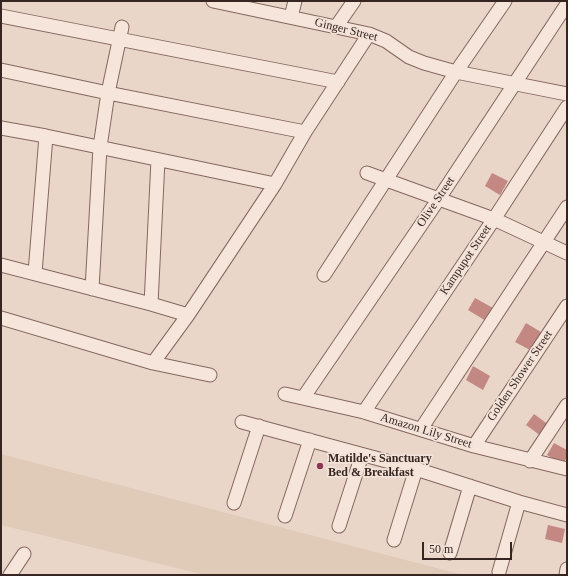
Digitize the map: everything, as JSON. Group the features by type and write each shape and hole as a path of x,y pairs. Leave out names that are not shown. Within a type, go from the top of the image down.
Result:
{"street":[{"name":"Ginger Street","path":"213,1 240,4 369,34 386,41 410,57 424,64 456,72 567,94"},
{"path":"291,17 295,1"},
{"path":"336,27 354,1"},
{"path":"324,275 456,72 505,1"},
{"name":"Olive Street","path":"303,398 438,200 567,4"},
{"path":"1,16 338,82"},
{"path":"92,289 100,147 108,93 122,27"},
{"path":"153,363 188,315 275,184 305,132 369,34"},
{"path":"1,70 305,132"},
{"name":"Kampupot Street","path":"364,412 494,219 567,107"},
{"path":"1,128 100,147 275,184"},
{"path":"35,273 46,136"},
{"path":"151,304 158,160"},
{"path":"367,172 438,200 494,219 567,253"},
{"path":"421,430 567,207"},
{"path":"1,265 188,315"},
{"name":"Golden Shower Street","path":"474,446 567,306"},
{"path":"1,318 153,363 210,375"},
{"name":"Amazon Lily Street","path":"285,394 364,412 474,446 567,469"},
{"path":"530,460 567,405"},
{"path":"242,422 416,469 519,502 565,514"},
{"path":"234,503 258,426"},
{"path":"284,516 310,440"},
{"path":"339,526 362,455"},
{"path":"394,540 416,469"},
{"path":"450,553 470,486"},
{"path":"499,572 519,502"},
{"path":"8,572 24,554"},
{"path":"566,575 567,569"}],"shaded area":[{"path":"1,454 463,575 205,575 1,525"}],"building":[{"path":"492,173 508,181 500,195 485,186"},
{"path":"475,298 493,308 486,321 468,310"},
{"path":"526,323 541,332 530,350 515,342"},
{"path":"473,366 490,376 483,390 466,380"},
{"path":"534,414 549,425 541,436 526,425"},
{"path":"554,443 567,450 567,457 563,465 547,455"},
{"path":"548,525 565,529 562,543 545,539"}],"place":[{"name":"Matilde's Sanctuary Bed & Breakfast","path":"320,466"}]}
